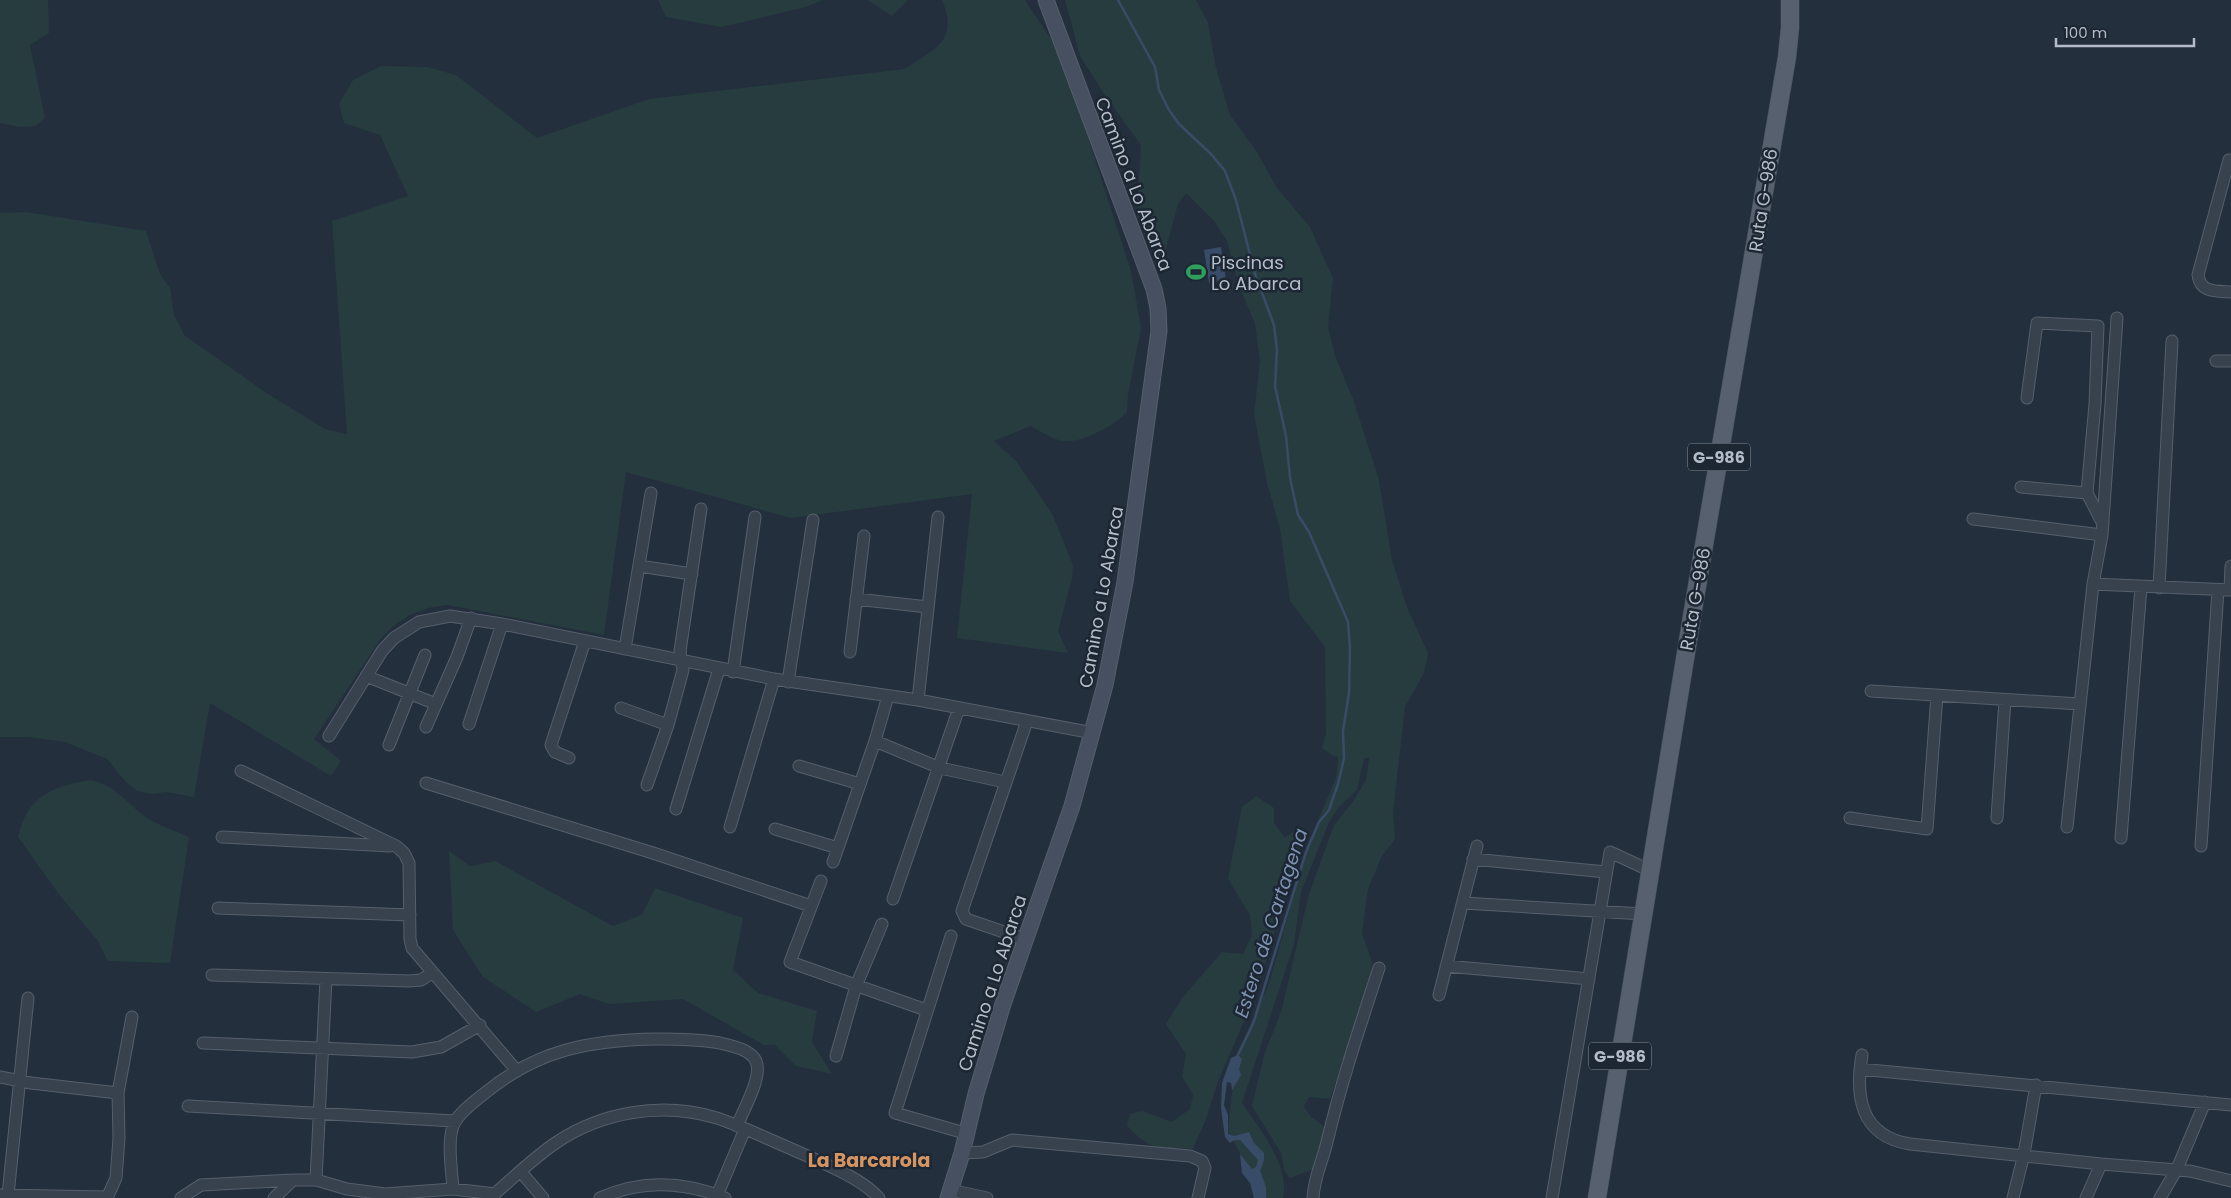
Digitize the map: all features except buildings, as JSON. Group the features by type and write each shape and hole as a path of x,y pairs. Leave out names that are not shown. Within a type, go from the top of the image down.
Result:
{"main road":[{"name":"Camino a Lo Abarca","path":"949,1194 968,1134 976,1094 1024,939 1072,806 1093,733 1111,659 1125,582 1158,342 1159,319 1154,289 1046,0"},
{"name":"Ruta G-986","path":"1596,1198 1787,57 1790,0"}],"street":[{"path":"2231,160 2229,160 2198,275 2200,282 2208,290 2231,292"},
{"path":"2027,398 2037,323 2098,326 2116,322 2102,529 2093,584 2066,828"},
{"path":"2098,326 2095,404 2087,493 2102,529"},
{"path":"2159,588 2172,341"},
{"path":"2216,361 2231,361"},
{"path":"2021,487 2087,493"},
{"path":"625,649 651,493"},
{"path":"647,785 668,725 683,670 680,652 701,509"},
{"path":"733,672 755,517"},
{"path":"918,700 938,518"},
{"path":"1973,519 2102,529"},
{"path":"788,682 813,520"},
{"path":"850,652 864,536"},
{"path":"639,566 692,574"},
{"path":"2093,584 2230,590 2231,566"},
{"path":"2121,838 2141,587"},
{"path":"2200,846 2218,590"},
{"path":"856,599 928,607"},
{"path":"329,736 388,644 410,626 440,616 471,618 788,682 918,700 1093,733"},
{"path":"426,727 471,618"},
{"path":"469,724 502,624"},
{"path":"569,758 555,752 551,745 585,641"},
{"path":"389,745 425,655"},
{"path":"676,809 719,669"},
{"path":"366,676 436,704"},
{"path":"730,827 774,679"},
{"path":"1872,691 2080,704"},
{"path":"1850,818 1927,829 1937,695"},
{"path":"833,862 875,741 888,696"},
{"path":"1997,818 2005,700"},
{"path":"621,708 668,725"},
{"path":"893,899 940,768 959,708"},
{"path":"1024,939 966,919 962,911 1027,721"},
{"path":"875,741 940,768 1005,782"},
{"path":"799,766 860,784"},
{"path":"241,771 396,846 404,853 409,863 410,939 412,948 432,973 480,1025 517,1071"},
{"path":"426,783 653,853 811,906"},
{"path":"775,828 838,848"},
{"path":"222,836 396,846"},
{"path":"1440,995 1477,846"},
{"path":"1552,1198 1610,852 1651,871"},
{"path":"1473,859 1606,872"},
{"path":"821,881 790,962 926,1010"},
{"path":"1462,903 1643,914"},
{"path":"218,908 410,915"},
{"path":"836,1056 856,986 882,924"},
{"path":"951,936 926,1010 895,1114 968,1134"},
{"path":"1446,966 1589,979"},
{"path":"1313,1198 1314,1182 1322,1162 1336,1102 1378,968"},
{"path":"212,975 417,980 425,978 432,973"},
{"path":"316,1180 326,979"},
{"path":"28,998 20,1080 4,1195 21,1197 107,1198 116,1178 120,1138 118,1093 132,1017"},
{"path":"203,1043 412,1052 440,1046 480,1025"},
{"path":"453,1189 450,1133 455,1121 491,1088 517,1071 565,1050 616,1040 688,1039 727,1045 749,1052 755,1060 758,1069 756,1079 719,1197 685,1185 660,1183 630,1187 600,1198"},
{"path":"1862,1055 1858,1087 1864,1110 1875,1127 1886,1136 1910,1144 2024,1154 2101,1164 2177,1169 2231,1180"},
{"path":"1860,1069 2036,1085 2231,1106"},
{"path":"0,1077 118,1093"},
{"path":"2013,1198 2024,1154 2036,1085"},
{"path":"2160,1198 2177,1169 2205,1102"},
{"path":"188,1106 455,1121"},
{"path":"181,1198 201,1185 293,1180 316,1180 347,1189 383,1196 453,1189 493,1196 558,1141 586,1126 616,1116 649,1111 682,1111 714,1117 741,1127 822,1163 864,1185 879,1198"},
{"path":"962,1153 983,1152 1012,1140 1196,1158 1202,1161 1205,1168 1198,1198"},
{"path":"2086,1198 2101,1164"},
{"path":"520,1172 543,1198"},
{"path":"274,1198 293,1180"},
{"path":"949,1194 987,1198"}],"green space":[{"path":"0,0 48,0 49,33 30,45 45,118 35,126 19,127 0,123"},
{"path":"658,0 823,0 806,7 722,27 666,17"},
{"path":"868,0 908,0 892,16"},
{"path":"942,0 1025,0 1061,54 1131,271 1141,328 1128,395 1127,412 1106,428 1079,440 1059,440 1031,426 994,441 1016,461 1047,506 1054,518 1073,565 1072,579 1058,631 1068,653 957,638 972,494 791,518 626,472 604,635 448,605 428,608 410,615 393,626 380,640 314,739 341,761 331,776 210,703 194,797 166,792 152,794 137,791 126,782 107,759 65,742 29,737 0,737 0,213 26,212 146,231 160,274 170,288 174,315 184,335 268,394 325,429 347,434 332,221 408,196 380,135 344,123 339,104 353,80 381,66 427,67 456,75 537,138 649,99 905,69 935,49 942,42 948,25 947,14"},
{"path":"1065,0 1196,0 1208,23 1216,68 1230,115 1257,152 1277,188 1310,227 1333,278 1328,327 1336,358 1353,399 1379,480 1392,560 1407,607 1428,653 1424,673 1405,707 1393,813 1395,839 1382,856 1368,889 1362,933 1372,962 1371,976 1330,1099 1309,1097 1304,1106 1310,1116 1324,1126 1316,1168 1290,1178 1284,1170 1281,1153 1252,1106 1265,1052 1281,1012 1309,894 1334,825 1352,803 1366,780 1369,758 1364,758 1357,790 1339,807 1329,822 1301,892 1294,944 1242,1103 1265,1136 1278,1161 1284,1186 1283,1198 1253,1198 1254,1178 1228,1131 1236,1055 1269,984 1307,847 1336,778 1338,757 1333,756 1322,748 1326,734 1325,647 1290,601 1280,529 1267,483 1254,414 1260,361 1255,324 1239,285 1227,241 1214,221 1186,193 1178,204 1160,271 1137,212 1141,145 1106,97 1080,56"},
{"path":"91,780 109,787 149,819 189,837 170,963 108,961 98,941 61,897 18,837 28,812 44,795 77,782"},
{"path":"1256,796 1274,808 1274,823 1285,838 1300,826 1301,845 1256,993 1217,1084 1206,1119 1193,1149 1157,1147 1143,1140 1127,1126 1130,1114 1142,1111 1172,1122 1190,1109 1193,1095 1182,1077 1186,1054 1166,1024 1182,998 1222,952 1243,954 1252,935 1250,915 1228,879 1242,807"},
{"path":"449,851 470,866 495,861 613,926 642,915 655,888 743,918 733,970 758,993 817,1011 812,1042 832,1074 796,1066 775,1045 764,1045 683,999 609,1004 580,994 536,1012 483,977 453,930"}],"water":[{"path":"1221,247 1226,280 1209,283 1204,250"},
{"path":"1238,1055 1242,1059 1239,1069 1241,1075 1232,1090 1231,1083 1227,1082 1224,1105 1228,1115 1228,1134 1234,1136 1249,1132 1254,1143 1264,1153 1264,1160 1260,1171 1266,1187 1266,1198 1254,1198 1250,1183 1242,1173 1240,1154 1252,1169 1256,1167 1258,1160 1240,1140 1234,1140 1230,1143 1225,1137 1221,1108 1222,1083 1231,1058"}],"waterway":[{"name":"Estero de Cartagena","path":"1118,0 1155,67 1159,90 1169,110 1179,124 1211,154 1225,171 1236,200 1255,274 1274,325 1277,350 1275,386 1286,436 1290,478 1298,515 1309,532 1348,622 1350,648 1349,693 1343,731 1344,758 1338,784 1329,810 1319,822 1306,852 1253,1024 1237,1057"}],"place":[{"name":"Piscinas Lo Abarca","path":"1196,272"}],"district":[{"name":"La Barcarola","path":"869,1160"}]}
